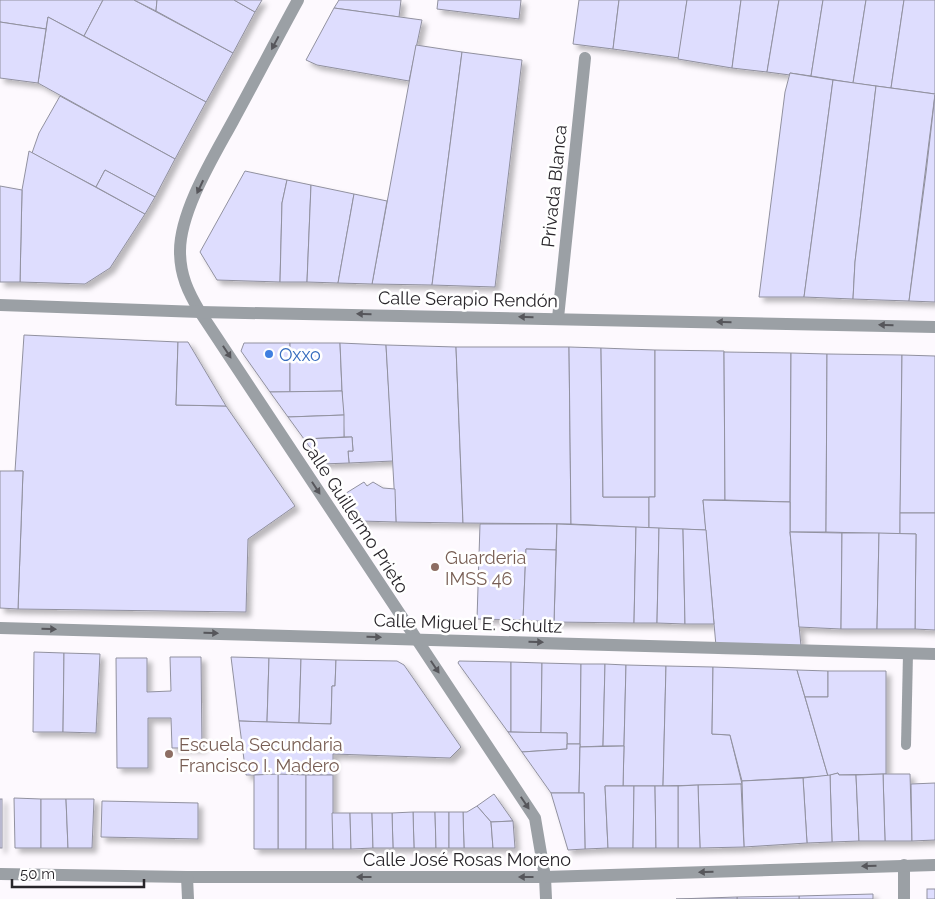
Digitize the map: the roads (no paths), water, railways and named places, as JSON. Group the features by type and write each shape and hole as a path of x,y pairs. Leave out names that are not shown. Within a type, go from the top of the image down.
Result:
{"street":[{"name":"Calle Guillermo Prieto","path":"298,0 211,163 191,205 182,232 180,251 182,271 187,289 200,312 535,818 546,877 546,899"},
{"name":"Privada Blanca","path":"558,318 584,58"},
{"name":"Calle Serapio Rendón","path":"0,304 200,312 935,326"},
{"name":"Calle Miguel E. Schultz","path":"0,628 415,638 935,654"},
{"name":"Calle José Rosas Moreno","path":"0,874 187,877 546,877 935,864"},
{"path":"904,865 904,899"},
{"path":"187,877 188,899"}],"lane":[{"path":"906,744 908,654"}],"place":[{"name":"Oxxo","path":"269,354"},
{"name":"Guarderia IMSS 46","path":"435,567"},
{"name":"Escuela Secundaria Francisco I. Madero","path":"169,754"}]}
